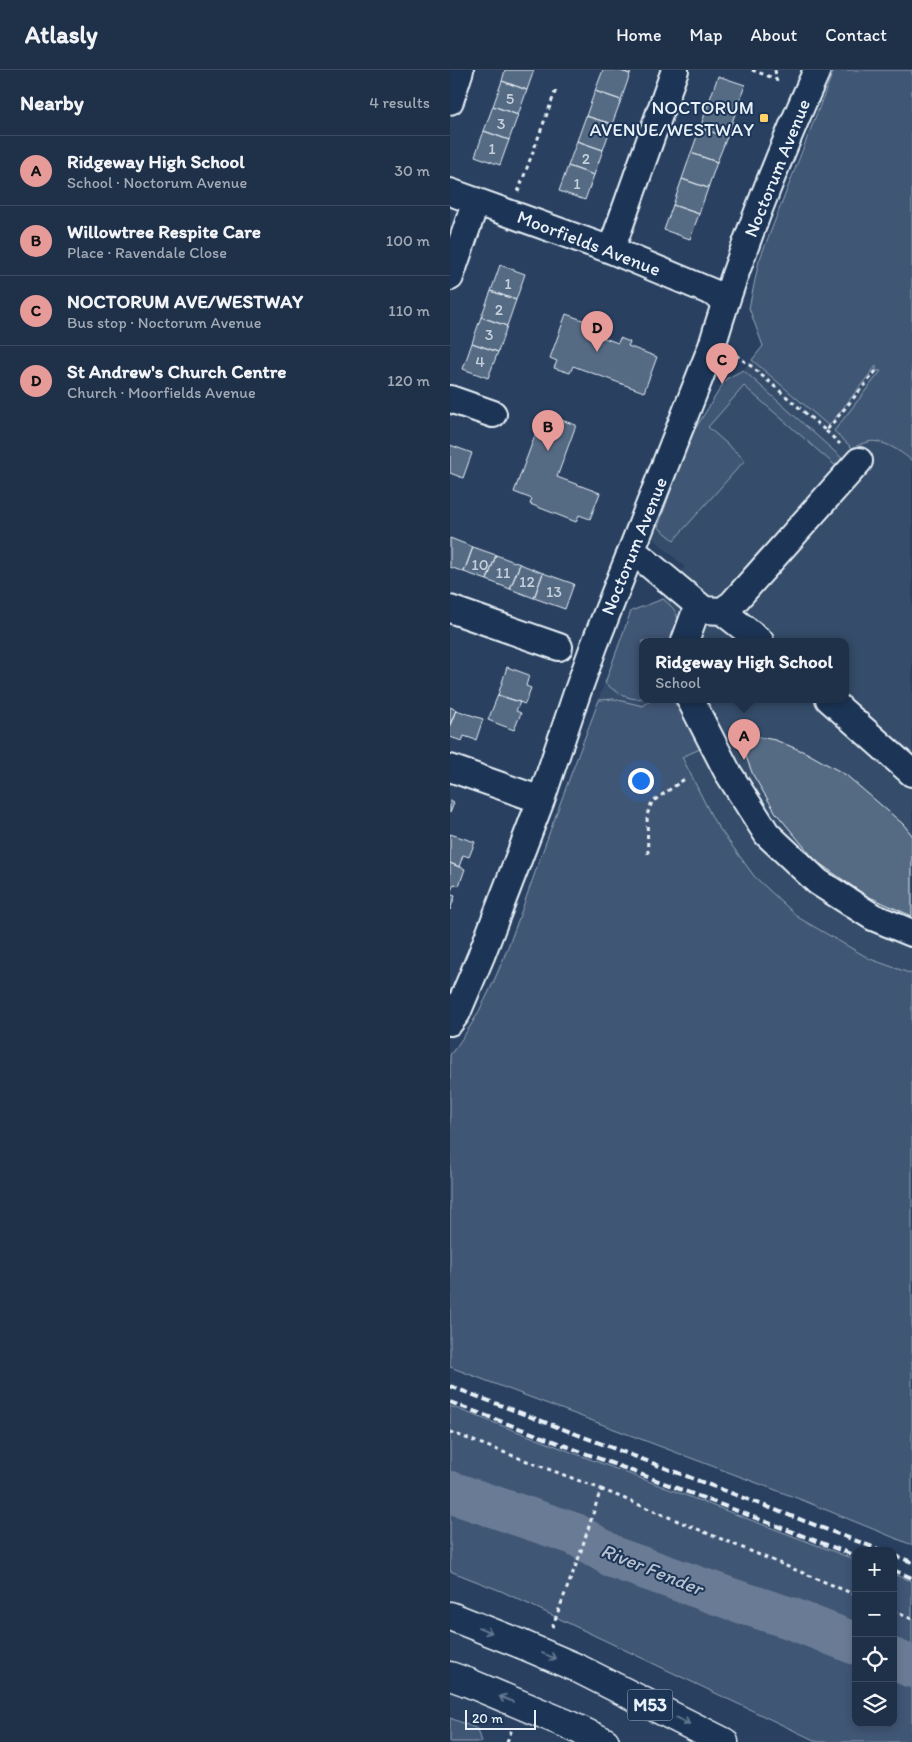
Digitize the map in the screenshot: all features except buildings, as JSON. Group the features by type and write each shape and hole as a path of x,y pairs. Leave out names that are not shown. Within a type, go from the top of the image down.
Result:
{"highway":[{"name":"M53","path":"450,1616 577,1668 724,1742"},
{"path":"458,1679 567,1724 605,1742"}],"street":[{"path":"450,101 460,70"},
{"path":"612,250 675,70"},
{"name":"Noctorum Avenue","path":"450,1022 456,1014 481,956 541,800 576,696 712,346 726,298 758,210 817,70"},
{"name":"Moorfields Avenue","path":"450,192 612,250 726,298"},
{"path":"450,277 476,201"},
{"path":"450,399 494,414"},
{"path":"687,638 710,608 732,604 859,461"},
{"path":"632,550 710,608 755,638"},
{"path":"450,610 559,647"},
{"path":"692,703 727,771 767,834 818,882 872,917 912,933"},
{"path":"833,703 912,773"},
{"path":"450,768 541,800"}],"path":[{"path":"752,70 777,81 775,70"},
{"path":"510,213 556,87"},
{"path":"712,346 730,351 751,366 826,431 876,371"},
{"path":"648,854 647,816 652,802 686,778"},
{"path":"450,1432 601,1490 852,1593"},
{"path":"579,1557 601,1490"},
{"path":"897,1613 912,1619"}],"shaded area":[{"path":"836,70 912,70 912,1526 450,1055 481,1008 514,929 631,611 663,599 667,588 685,567 653,538 689,439 726,379 743,370 763,346 749,308 759,261 833,72"},
{"path":"836,70 912,70 912,461 897,450 879,442 866,442 852,448 834,431 881,371 876,371 876,366 829,426 752,360 763,346 749,308 759,261 833,72"},
{"path":"743,370 843,459 837,467 744,386 708,427 745,460 674,540 658,527 689,439 726,379"},
{"path":"663,599 676,613 678,622 676,638 639,638 638,699 628,697 605,683 631,611"},
{"path":"614,699 643,706 647,703 675,703 686,720 700,749 682,757 714,821 754,876 799,918 870,959 912,974 912,1545 802,1500 450,1367 450,1055 478,1012 501,965 599,700"},
{"path":"450,1406 852,1558 852,1727 897,1727 897,1575 912,1581 912,1742 818,1742 501,1591 450,1571"},
{"path":"450,1718 478,1729 482,1742 450,1742"}],"waterway":[{"name":"River Fender","path":"450,1492 575,1534 615,1558 790,1618 852,1642"},
{"name":"River Fender","path":"897,1661 912,1667"}],"railway":[{"path":"450,1386 873,1547"},
{"path":"450,1402 852,1554"},
{"path":"897,1556 912,1562"},
{"path":"897,1572 912,1578"}],"place":[{"name":"NOCTORUM AVENUE/WESTWAY","path":"764,118"},
{"name":"St Andrew's Church Centre","path":"597,352"},
{"name":"NOCTORUM AVE/WESTWAY","path":"722,384"},
{"name":"Willowtree Respite Care","path":"548,451"},
{"name":"Ridgeway High School","path":"744,760"}]}
